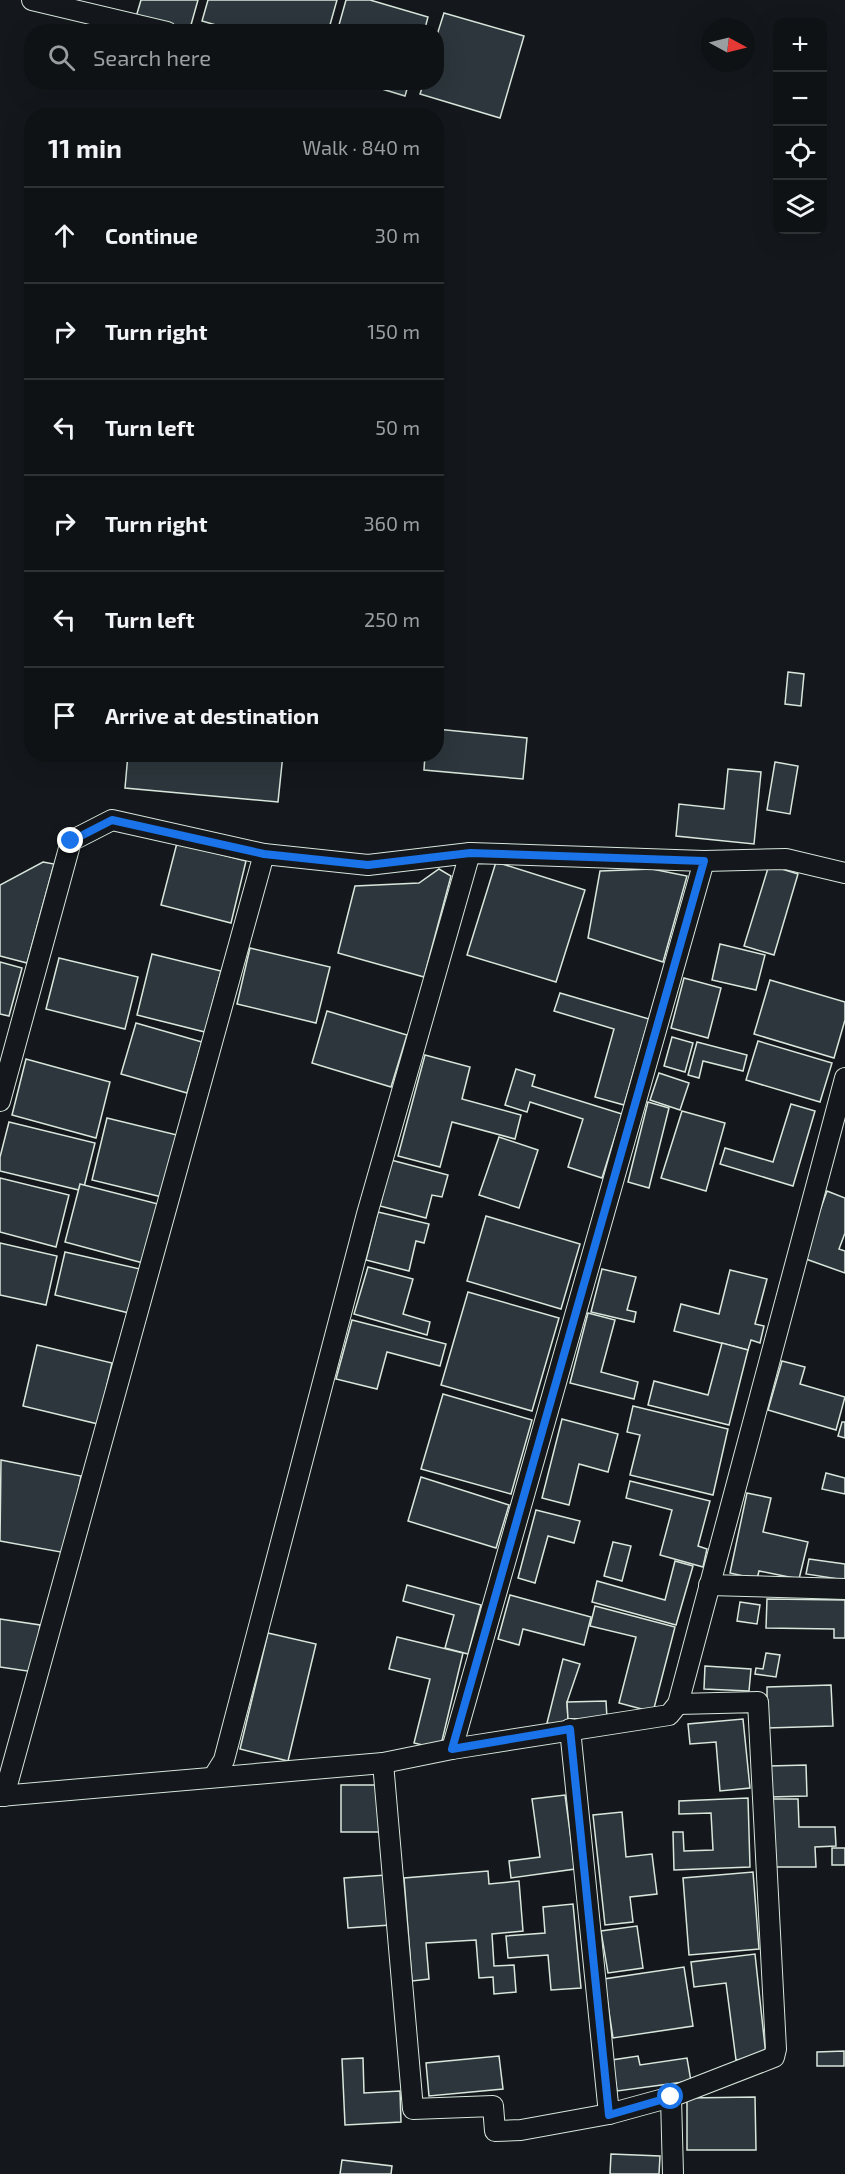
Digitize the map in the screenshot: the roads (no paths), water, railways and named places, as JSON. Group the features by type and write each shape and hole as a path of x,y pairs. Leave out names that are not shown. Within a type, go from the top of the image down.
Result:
{"street":[{"path":"32,0 133,24"},
{"path":"0,1101 71,841 112,820 264,854 368,865 470,853 704,861 786,860 845,873"},
{"path":"214,1776 224,1760 367,1214 470,853"},
{"path":"264,854 2,1796 383,1763 452,1749 669,1714 678,1704 845,1078"},
{"path":"452,1749 704,861"},
{"path":"710,1585 845,1589"},
{"path":"383,1763 413,2109 493,2106 495,2131 521,2130 609,2115 671,2097 774,2056 776,2049 758,1702 678,1704"},
{"path":"570,1729 609,2115"},
{"path":"671,2097 674,2174"}]}
